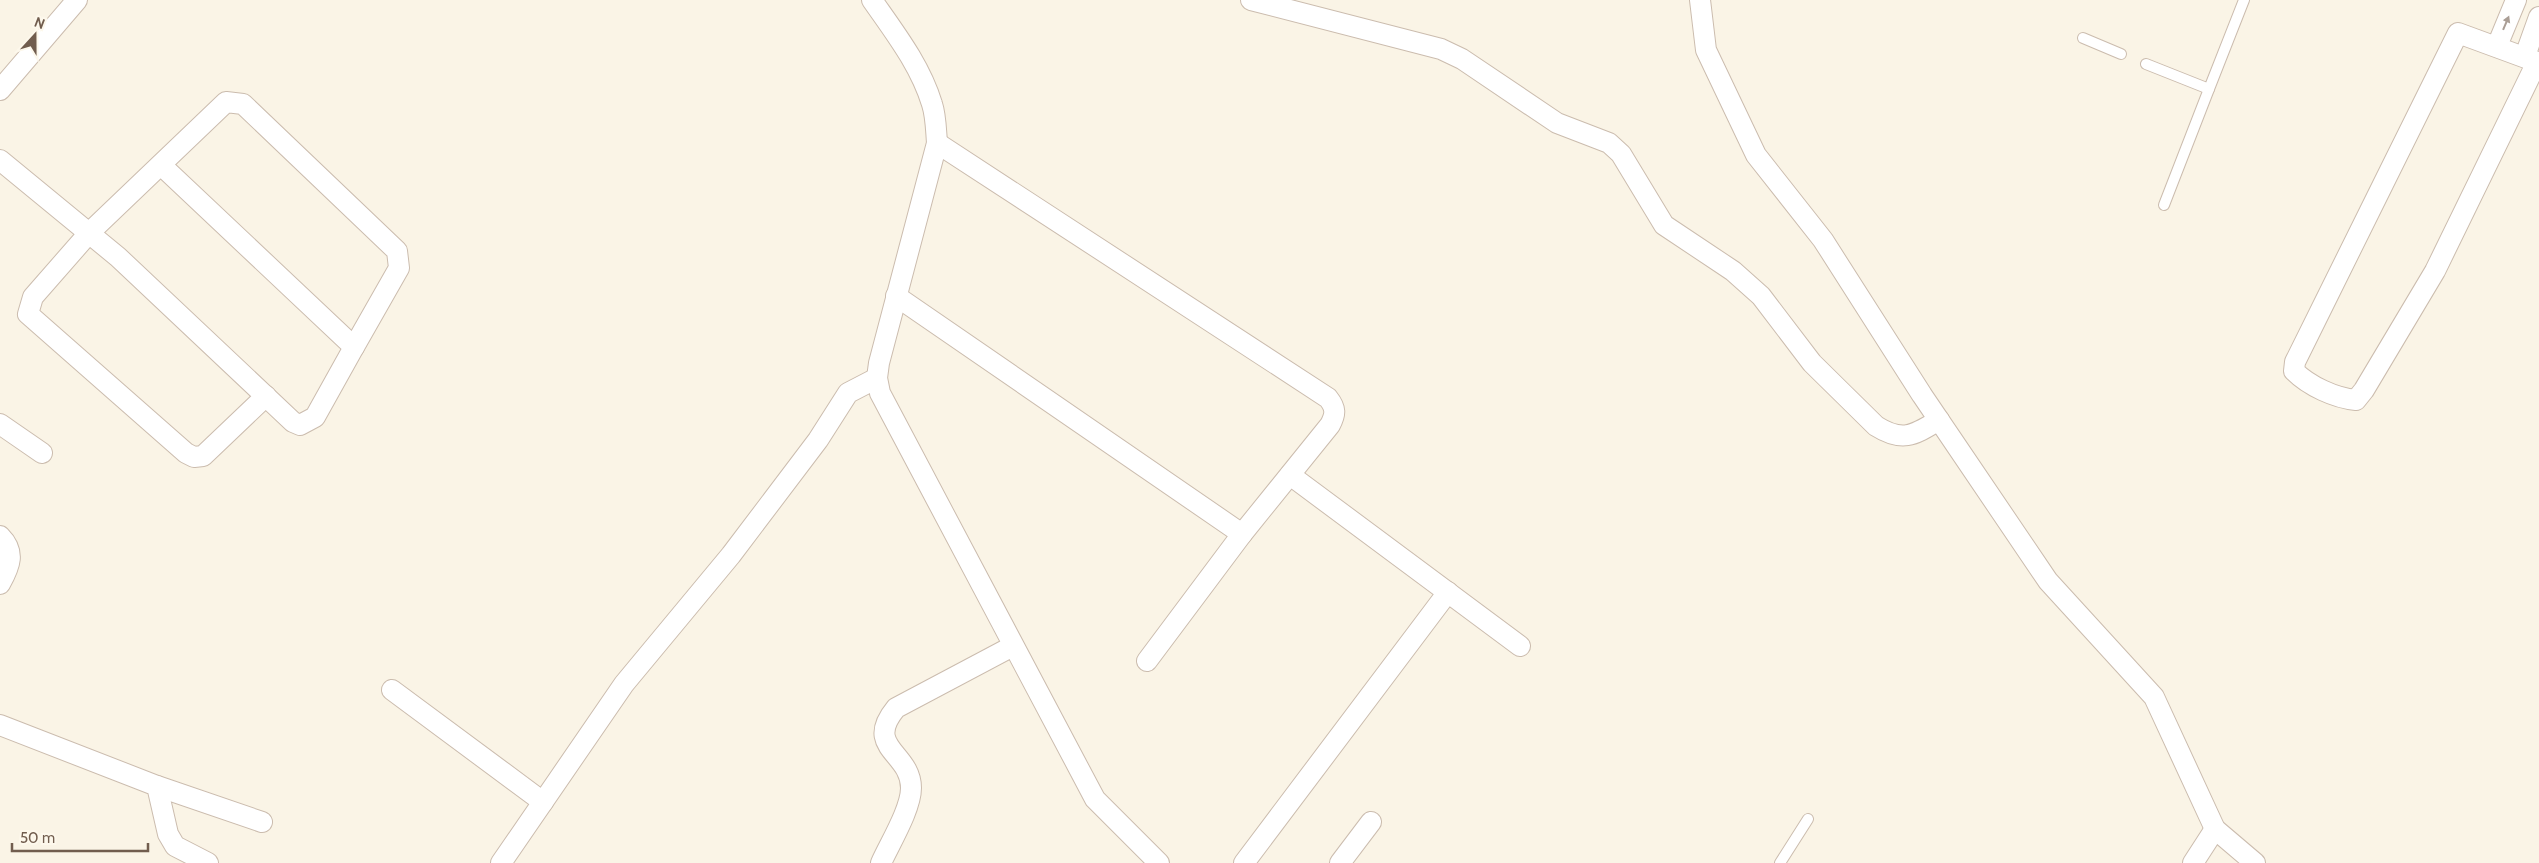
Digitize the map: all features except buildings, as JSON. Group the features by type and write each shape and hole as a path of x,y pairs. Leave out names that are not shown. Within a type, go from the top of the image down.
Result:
{"street":[{"path":"0,90 77,0"},
{"path":"872,0 920,74 933,106 937,143 876,378 880,393 1095,799 1159,863"},
{"path":"1251,0 1441,49 1462,60 1557,123 1610,143 1622,154 1664,225 1733,271 1754,289 1812,363 1876,426 1888,434 1907,436 1913,435 1939,420"},
{"path":"1700,0 1706,50 1756,154 1823,240 1922,395 2048,581 2154,697 2215,829 2255,863"},
{"path":"2497,46 2516,0"},
{"path":"2525,56 2539,17"},
{"path":"2458,33 2497,46 2537,62 2436,271 2364,390 2356,400 2347,399 2303,380 2294,371 2295,362 2458,33"},
{"path":"0,160 89,233 118,257 266,396 293,422 300,425 308,423 314,417 399,268 397,251 243,104 226,102 89,233 33,297 28,314 186,453 194,457 203,456 266,396"},
{"path":"937,143 1328,398 1334,405 1336,414 1330,425 1242,534 1147,661"},
{"path":"161,165 354,347"},
{"path":"896,296 1242,534"},
{"path":"501,863 624,684 731,555 818,440 848,393 876,378"},
{"path":"0,424 42,453"},
{"path":"1290,475 1520,646"},
{"path":"0,536 9,548 11,559 0,584"},
{"path":"1244,863 1448,592"},
{"path":"881,863 907,807 912,790 910,772 886,743 883,731 887,718 896,708 1013,646"},
{"path":"392,690 542,802"},
{"path":"0,724 157,786 262,822"},
{"path":"157,786 168,834 175,846 208,863"},
{"path":"1340,863 1371,822"},
{"path":"2193,863 2215,829"}],"lane":[{"path":"2164,205 2244,0"},
{"path":"2083,38 2121,54"},
{"path":"2146,64 2209,89"},
{"path":"1780,863 1808,819"}]}
